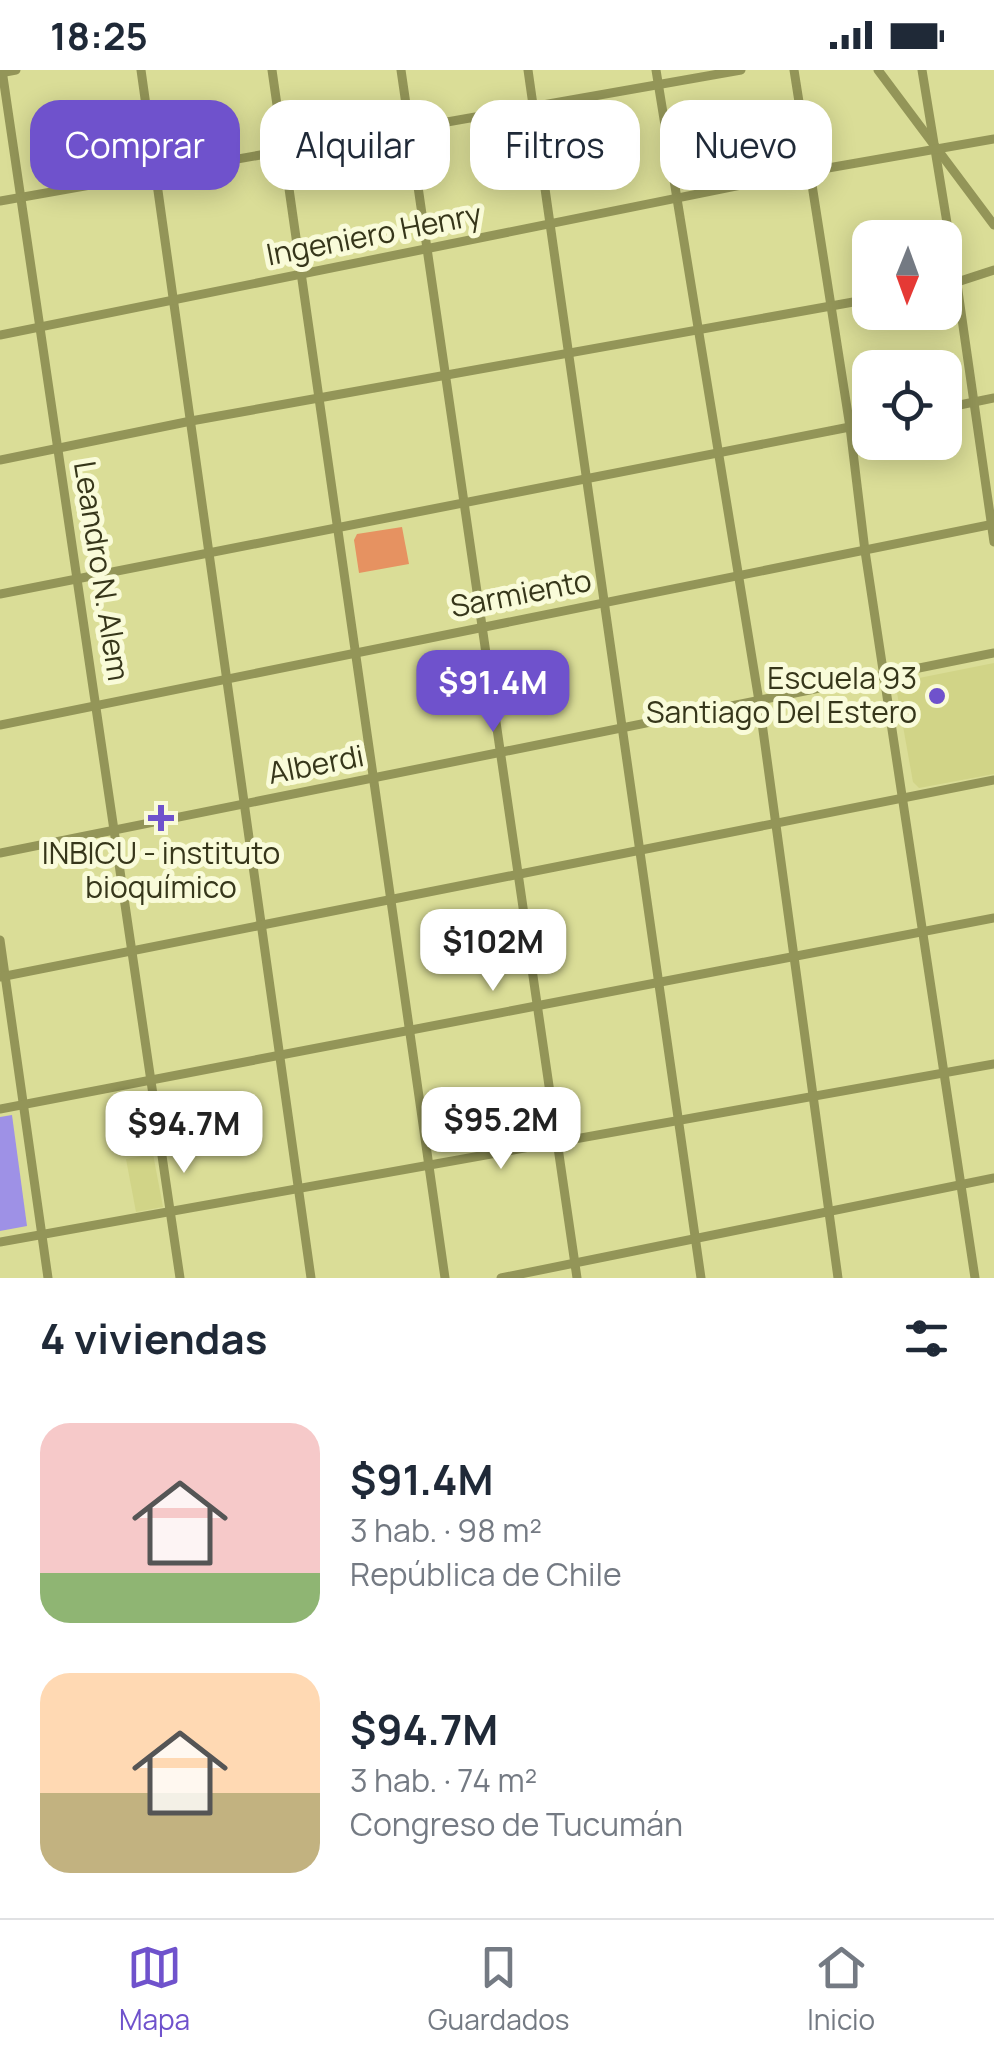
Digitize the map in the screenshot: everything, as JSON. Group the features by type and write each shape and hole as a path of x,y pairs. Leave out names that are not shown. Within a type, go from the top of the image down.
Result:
{"street":[{"path":"2,72 16,70"},
{"path":"142,70 146,100"},
{"path":"272,70 276,100"},
{"path":"402,70 406,100"},
{"path":"528,70 532,100"},
{"path":"656,70 760,701 838,1278"},
{"path":"573,100 741,70"},
{"path":"794,70 799,100"},
{"path":"878,70 994,225"},
{"path":"922,70 946,220"},
{"name":"Leandro N. Alem","path":"2,72 180,1278"},
{"name":"Ingeniero Henry","path":"832,167 994,138"},
{"path":"0,201 60,190"},
{"path":"158,190 311,1278"},
{"path":"290,190 445,1278"},
{"path":"419,190 577,1278"},
{"path":"545,190 701,1278"},
{"name":"Ingeniero Henry","path":"0,335 723,190"},
{"path":"814,190 850,426 864,550 975,1278"},
{"path":"962,282 994,270"},
{"path":"0,460 190,421 852,302"},
{"path":"962,317 994,542"},
{"path":"962,405 994,398"},
{"path":"0,594 850,426"},
{"name":"Sarmiento","path":"0,725 993,525"},
{"name":"Alberdi","path":"0,854 994,653"},
{"path":"2,977 994,780"},
{"path":"0,1109 994,918"},
{"path":"0,940 2,977 48,1278"},
{"path":"0,1242 994,1064"},
{"path":"501,1278 994,1178"}],"shaded area":[{"path":"402,527 409,564 359,573 354,540 357,534"},
{"path":"994,663 994,774 919,788 913,782 896,687 904,681"},
{"path":"153,1154 163,1207 136,1212 126,1159"}],"building":[{"path":"12,1115 27,1226 0,1231 0,1117"}],"place":[{"name":"Escuela 93 Santiago Del Estero","path":"937,696"},
{"name":"INBICU - instituto bioquímico","path":"161,818"}]}
